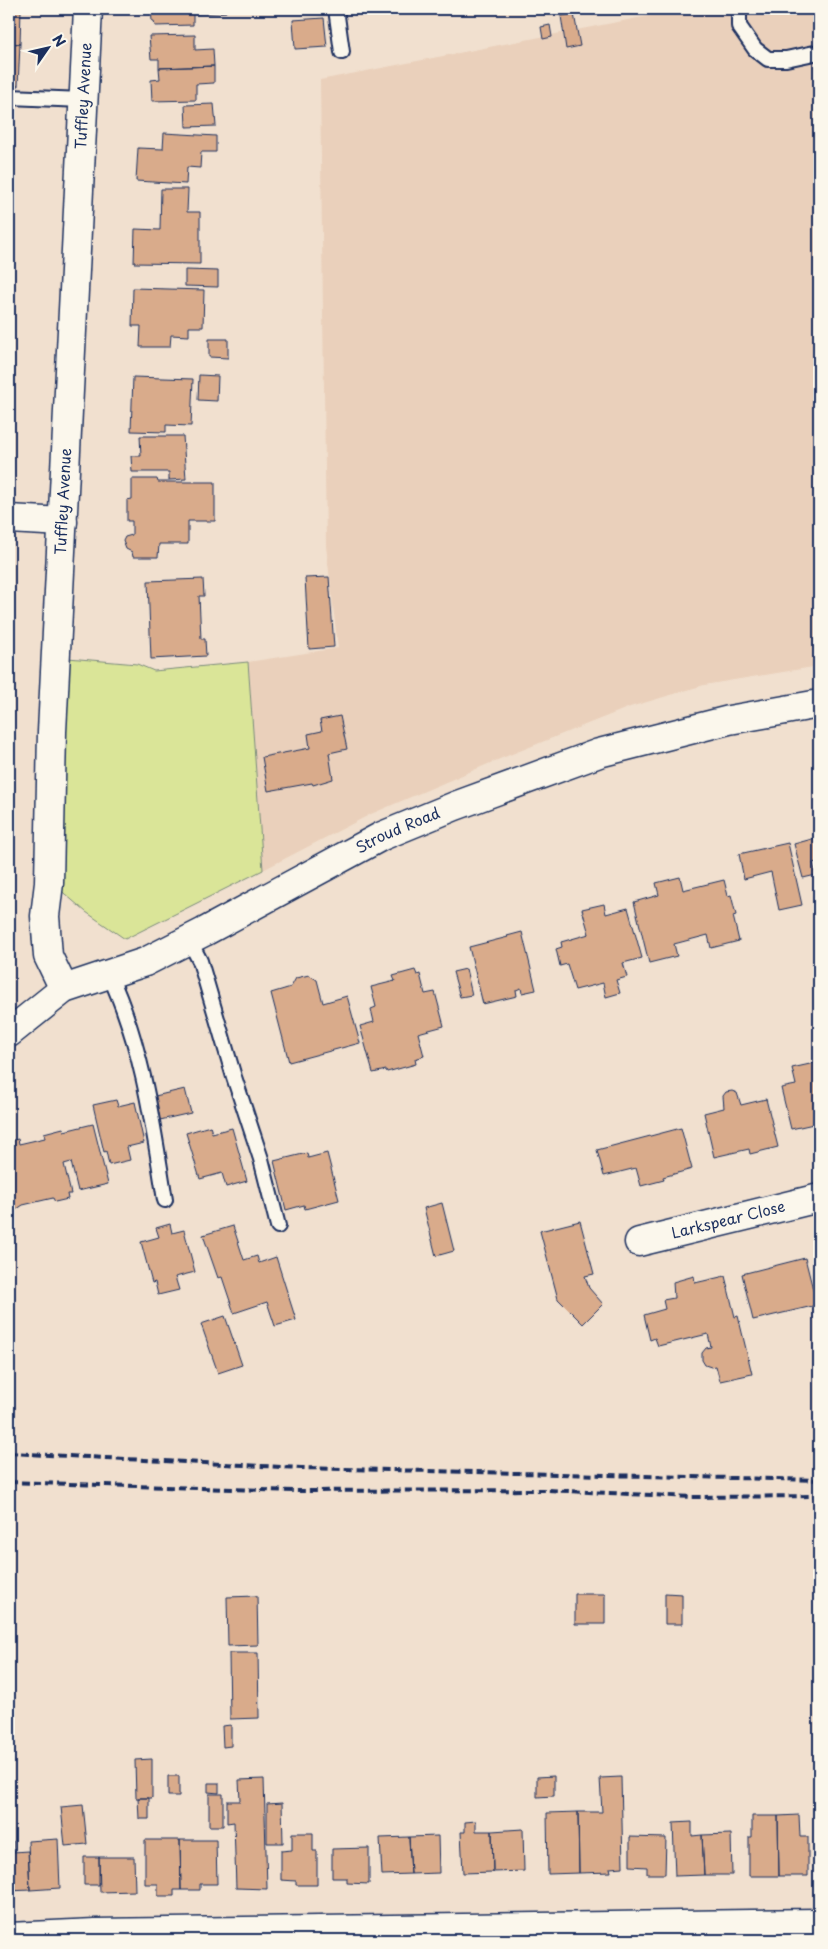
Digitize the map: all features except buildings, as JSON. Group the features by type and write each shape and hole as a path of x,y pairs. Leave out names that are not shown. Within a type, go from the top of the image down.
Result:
{"street":[{"name":"Tuffley Avenue","path":"64,989 48,956 45,916 49,883 52,732 88,9"},
{"path":"9,519 63,522"},
{"name":"Stroud Road","path":"9,1033 64,989 145,962 382,836 464,803 599,753 729,720 819,704"},
{"name":"Larkspear Close","path":"639,1242 819,1198"},
{"path":"9,1938 815,1929"}],"lane":[{"path":"336,9 342,52"},
{"path":"739,9 739,26 755,49 768,59 786,59 819,52"},
{"path":"9,97 83,100"},
{"path":"189,940 200,961 234,1077 261,1159 278,1226"},
{"path":"109,974 119,995 150,1106 165,1200"}],"shaded area":[{"path":"684,9 819,9 819,666 704,685 630,707 502,758 371,814 263,870 248,662 338,648 326,546 320,80"}],"green space":[{"path":"68,658 137,664 154,671 248,662 263,870 125,939 86,912 58,888"}],"railway":[{"path":"9,1453 301,1468 819,1480"},
{"path":"9,1482 293,1491 547,1490 692,1497 819,1496"}]}
